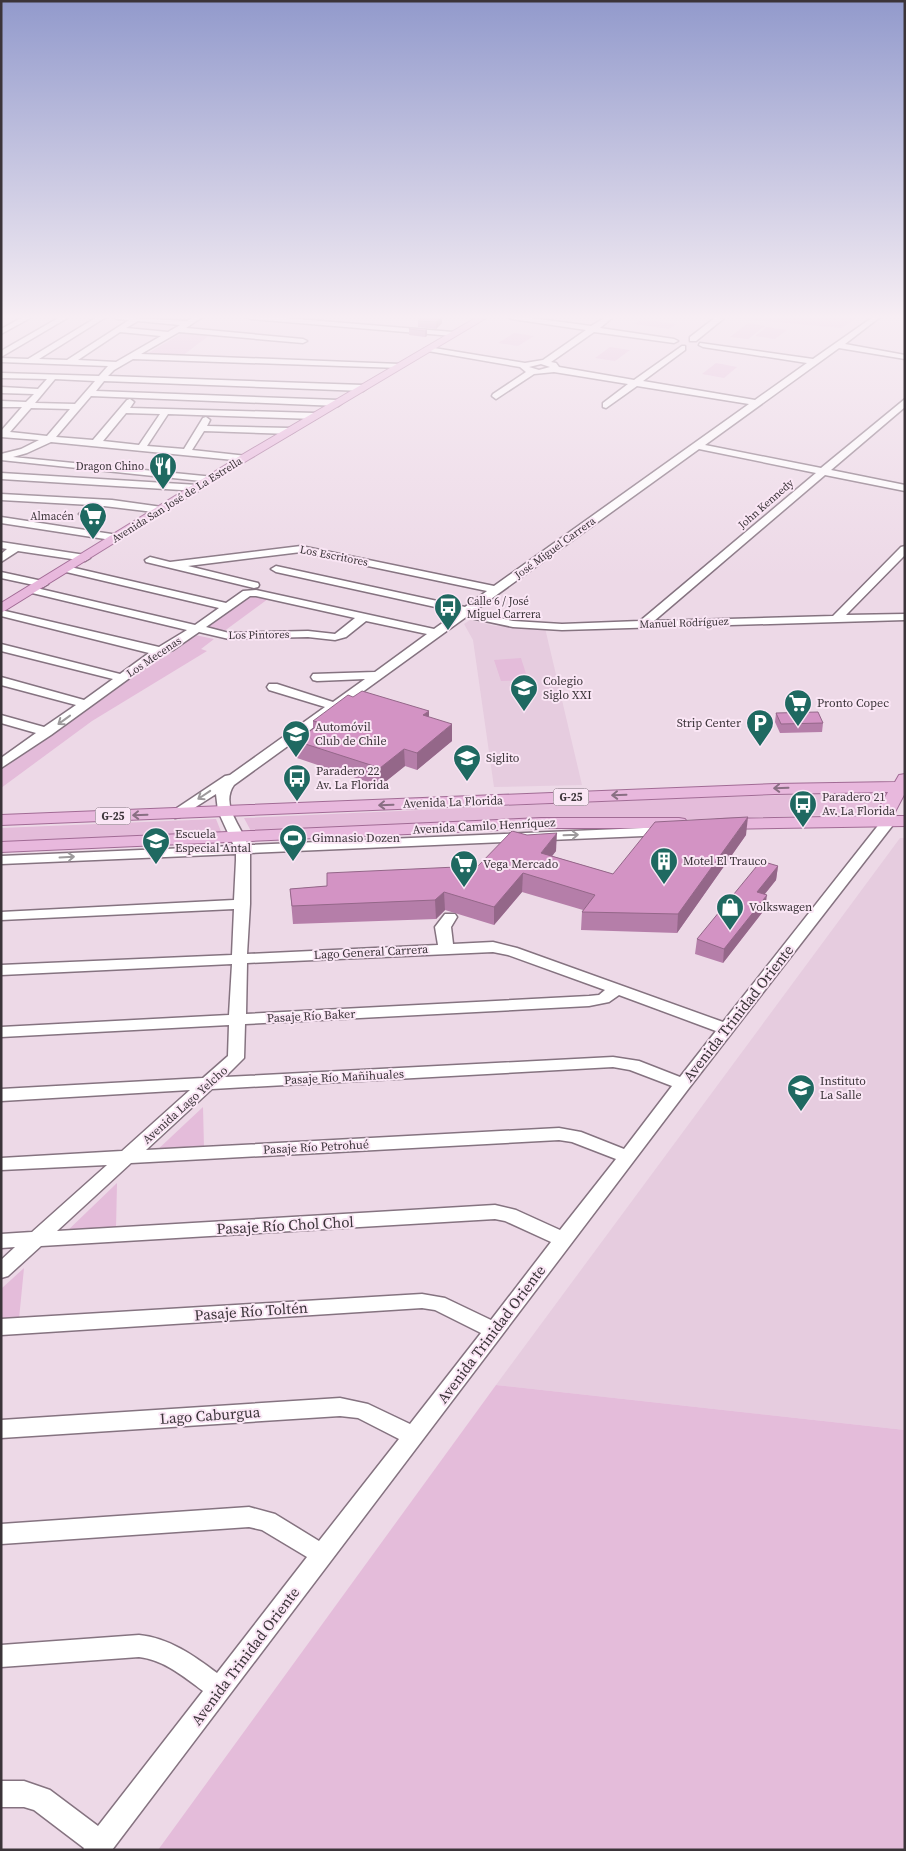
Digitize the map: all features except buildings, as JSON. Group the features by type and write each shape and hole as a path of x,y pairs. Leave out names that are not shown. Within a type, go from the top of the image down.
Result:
{"main road":[{"name":"Avenida San José de La Estrella","path":"1,610 244,458 337,403"},
{"name":"Avenida La Florida","path":"1,820 903,784"},
{"name":"Avenida Trinidad Oriente","path":"903,784 886,812 897,821 905,812"},
{"name":"Avenida Camilo Henríquez","path":"1,847 64,844 240,843 541,823 702,826 897,821"},
{"path":"1,859 64,844"}],"street":[{"path":"1,457 24,451 49,439 80,403"},
{"path":"94,444 129,403"},
{"path":"186,453 216,403"},
{"name":"José Miguel Carrera","path":"240,843 221,803 221,794 234,778 755,403"},
{"name":"John Kennedy","path":"644,624 903,403"},
{"path":"1,404 77,407"},
{"path":"2,435 28,405"},
{"path":"124,410 315,416"},
{"path":"141,448 166,411"},
{"path":"201,428 290,431"},
{"path":"2,435 244,458"},
{"path":"696,446 905,488"},
{"path":"1,457 211,479"},
{"path":"1,476 198,488"},
{"path":"1,497 101,502 162,510"},
{"path":"84,514 101,502"},
{"path":"1,520 118,538"},
{"path":"1,545 85,558"},
{"path":"1,559 16,547"},
{"name":"Los Escritores","path":"169,565 304,549 496,590"},
{"name":"Los Mecenas","path":"3,761 160,651 169,648 304,549"},
{"path":"836,619 905,549"},
{"path":"150,560 169,565 262,580 364,617 436,634"},
{"path":"66,569 226,606"},
{"name":"Los Pintores","path":"1,575 38,587 229,636 302,634 335,637 342,635 364,617"},
{"name":"Manuel Rodríguez","path":"262,580 466,612 499,621 538,626 905,616"},
{"path":"1,610 153,651 160,651"},
{"path":"1,647 123,678"},
{"path":"317,677 378,675"},
{"path":"1,681 86,704"},
{"path":"273,688 334,706"},
{"path":"1,719 47,732"},
{"name":"José Miguel Carrera","path":"175,814 217,786 234,778"},
{"name":"Avenida Trinidad Oriente","path":"98,1847 683,1084 897,821"},
{"name":"Avenida Camilo Henríquez","path":"1,859 240,843"},
{"name":"Avenida Lago Yelcho","path":"1,1271 236,1058 243,904 240,843"},
{"path":"1,916 243,904"},
{"path":"446,948 443,927 450,917"},
{"name":"Lago General Carrera","path":"1,970 486,946 506,949 726,1029"},
{"name":"Pasaje Río Baker","path":"1,1032 589,1001 604,998 617,989"},
{"name":"Pasaje Río Mañihuales","path":"1,1095 614,1062 640,1067 683,1084"},
{"name":"Pasaje Río Petrohué","path":"1,1164 559,1134 576,1136 627,1157"},
{"name":"Pasaje Río Chol Chol","path":"1,1242 495,1212 509,1214 564,1240"},
{"name":"Pasaje Río Toltén","path":"1,1327 422,1301 438,1303 494,1330"},
{"name":"Lago Caburgua","path":"1,1429 340,1407 361,1410 413,1436"},
{"path":"1,1534 249,1517 267,1521 322,1555"},
{"path":"1,1656 152,1646 220,1688"},
{"path":"1,1794 24,1794 41,1799 98,1847"}],"shaded area":[{"path":"250,595 268,599 223,632 204,628"},
{"name":"Colegio Siglo XXI","path":"470,620 495,626 545,628 582,785 494,787 473,640 464,624"},
{"path":"195,635 214,639 201,649 207,651 92,721 1,788 1,770 161,656 165,657"},
{"path":"521,658 528,680 501,681 494,660"},
{"path":"888,792 874,814 665,820 579,817 252,833 244,818 684,798"},
{"path":"216,819 222,834 1,844 1,828"},
{"name":"Instituto La Salle","path":"900,838 905,838 905,1430 496,1385"},
{"path":"203,1107 204,1148 154,1153"},
{"path":"117,1183 116,1229 63,1235"},
{"path":"24,1268 19,1319 1,1321 1,1289"},
{"path":"496,1385 905,1430 905,1850 158,1850"}],"place":[{"name":"Dragon Chino","path":"163,490"},
{"name":"Almacén","path":"93,540"},
{"name":"Calle 6 / José Miguel Carrera","path":"448,631"},
{"name":"Colegio Siglo XXI","path":"524,712"},
{"name":"Pronto Copec","path":"798,727"},
{"name":"Strip Center","path":"760,747"},
{"name":"Automóvil Club de Chile","path":"296,758"},
{"name":"Siglito","path":"467,782"},
{"name":"Paradero 22 Av. La Florida","path":"297,802"},
{"name":"Paradero 21 Av. La Florida","path":"803,828"},
{"name":"Gimnasio Dozen","path":"293,862"},
{"name":"Escuela Especial Antal","path":"156,865"},
{"name":"Motel El Trauco","path":"664,885"},
{"name":"Vega Mercado","path":"464,888"},
{"name":"Volkswagen","path":"730,931"},
{"name":"Instituto La Salle","path":"801,1112"}]}
